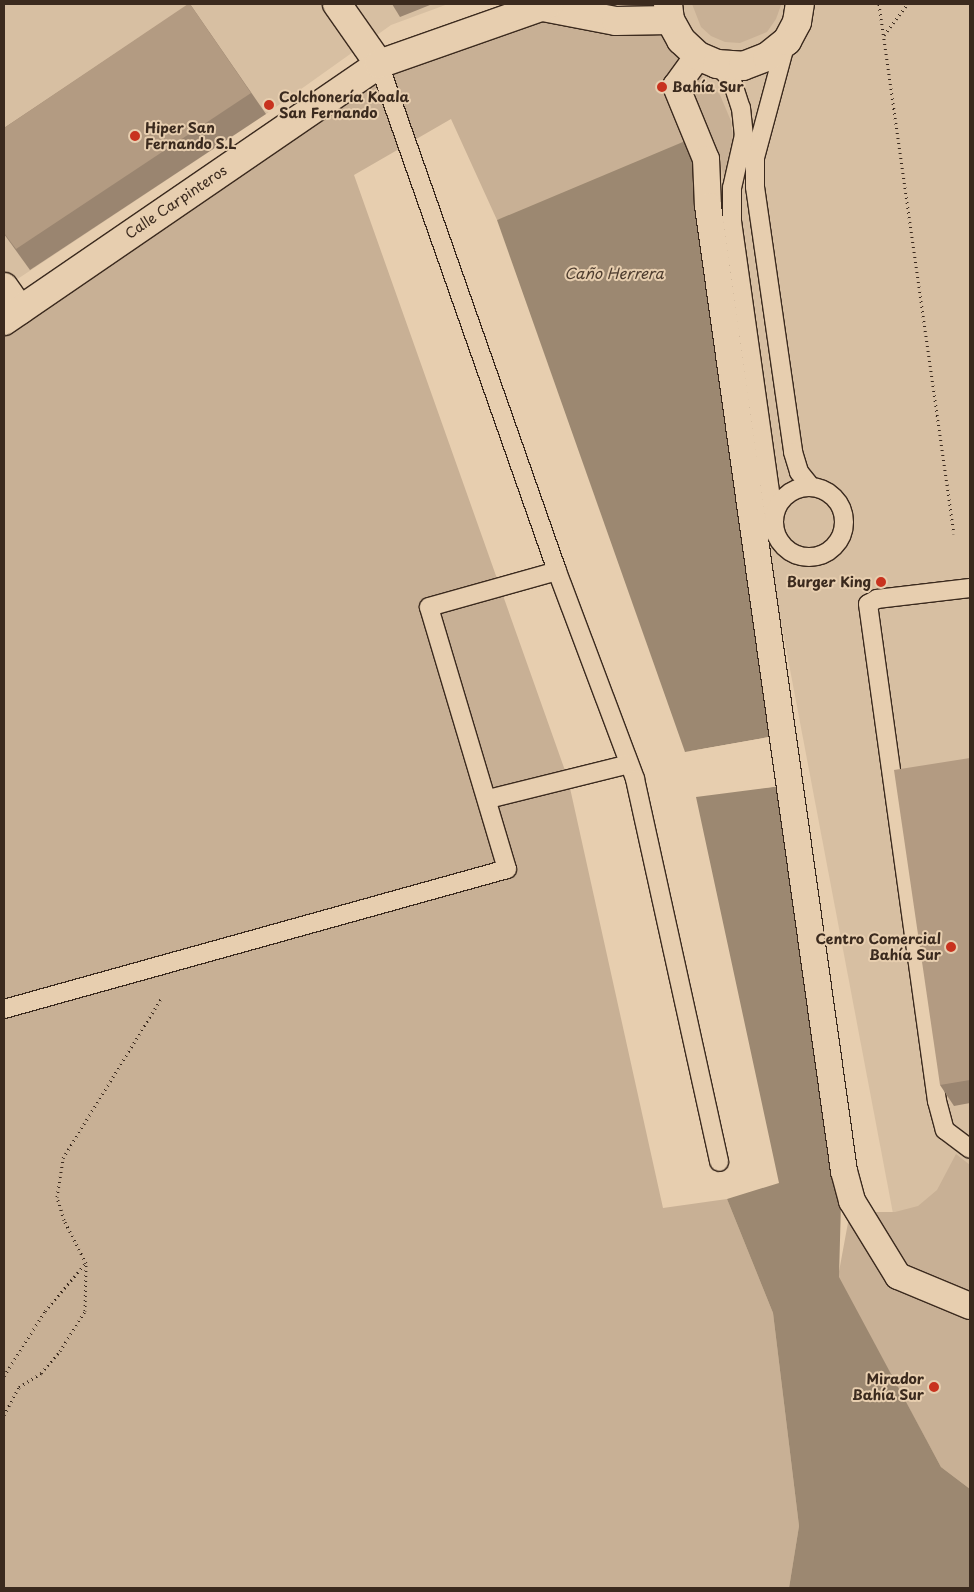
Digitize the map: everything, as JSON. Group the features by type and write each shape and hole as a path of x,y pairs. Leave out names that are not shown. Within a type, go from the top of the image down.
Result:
{"street":[{"path":"337,4 379,64"},
{"path":"546,6 616,21 669,12 681,40 708,60 743,66 767,57 787,40 797,22 800,4"},
{"name":"Calle Carpinteros","path":"12,315 379,64 546,6"},
{"path":"708,60 676,86 706,159 708,206 844,1172 852,1201 898,1276 970,1306"},
{"path":"4,287 12,315"}],"lane":[{"path":"787,40 754,158 755,187 793,452 799,472 811,487"},
{"path":"708,60 732,81 740,108 744,135 732,188 732,221 774,521 778,537 788,550 806,557 830,551 842,535 843,512 830,493 811,487 790,493 782,500 774,521"},
{"path":"379,64 558,571 629,764 719,1162"},
{"path":"4,1008 507,869 488,799 429,607 558,571"},
{"path":"970,588 877,599 868,604 937,1101 945,1130 970,1149"},
{"path":"488,799 629,764"}],"path":[{"path":"879,4 954,534"},
{"path":"883,35 907,4"},
{"path":"4,1414 19,1387 41,1373 60,1351 85,1311 86,1263 64,1220 57,1197 63,1158 161,999"},
{"path":"4,1376 45,1310 86,1263"}],"shaded area":[{"path":"4,4 448,4 391,25 266,114 4,288"},
{"name":"Bahía Sur","path":"664,4 970,4 970,1483 941,1467"},
{"path":"692,4 781,5 776,19 767,32 740,43 725,42 711,36 701,27"},
{"path":"543,7 670,20 687,87 698,72 720,95 731,121 734,151 724,176 717,152 706,159 497,220 451,119 354,175 568,779 663,1208 727,1199 773,1313 799,1526 789,1588 4,1588 4,319 379,64"},
{"name":"Mirador Bahía Sur","path":"956,1154 970,1165 970,1489 941,1467 838,1277 852,1201 874,1212 895,1212 918,1206 937,1190"}],"water":[{"name":"Caño Herrera","path":"690,139 700,168 775,736 685,752 497,220"},
{"path":"781,786 841,1203 839,1277 941,1467 970,1489 970,1588 789,1588 799,1526 773,1313 727,1199 779,1183 696,797"}],"pier":[{"path":"775,736 776,739 685,752"},
{"path":"780,783 781,786 695,795"}],"building":[{"name":"Hiper San Fernando S.L","path":"190,4 251,93 16,249 4,233 4,128"},
{"name":"Centro Comercial Bahía Sur","path":"970,758 970,1080 940,1085 894,770"}],"place":[{"name":"Bahía Sur","path":"662,87"},
{"name":"Colchonería Koala San Fernando","path":"269,105"},
{"name":"Hiper San Fernando S.L","path":"135,136"},
{"name":"Burger King","path":"881,582"},
{"name":"Centro Comercial Bahía Sur","path":"951,947"},
{"name":"Mirador Bahía Sur","path":"934,1387"}]}
